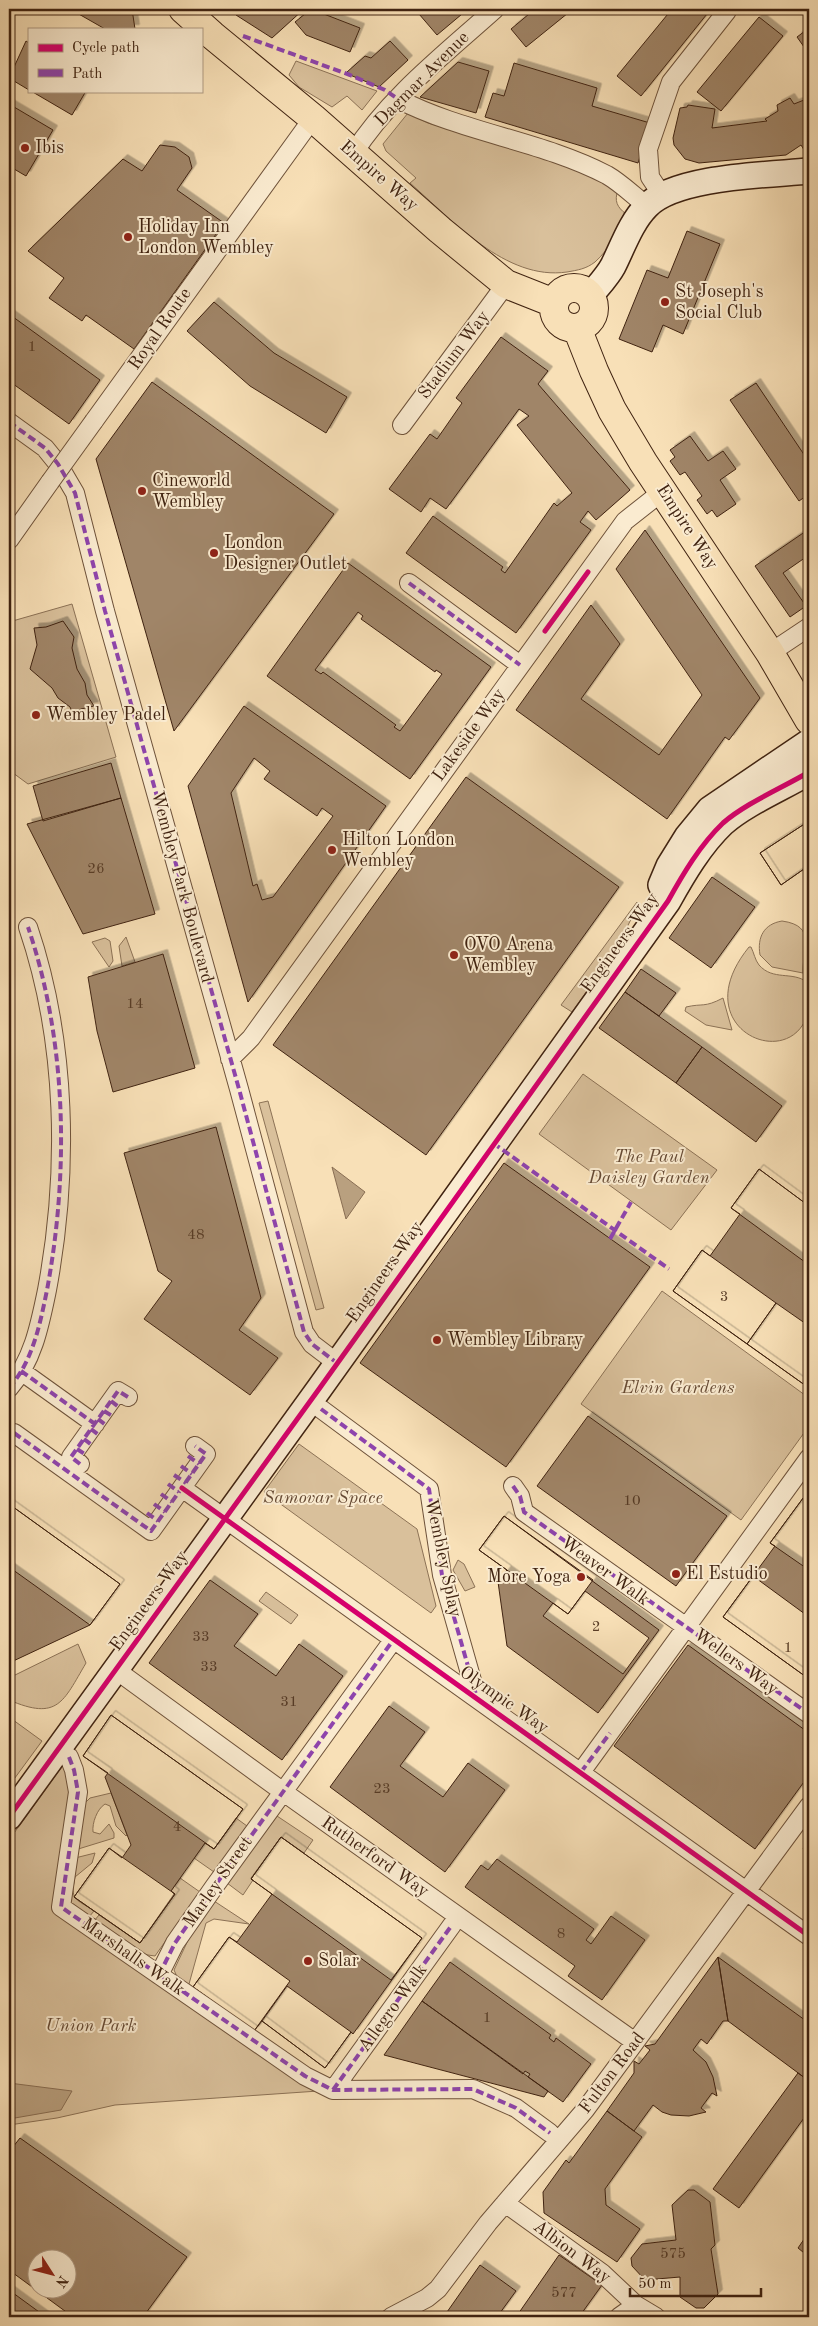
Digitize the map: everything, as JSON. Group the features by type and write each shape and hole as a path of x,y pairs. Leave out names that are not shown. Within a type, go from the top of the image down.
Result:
{"main road":[{"name":"Empire Way","path":"201,19 354,154 506,284 554,303"},
{"path":"570,288 581,289 593,301 594,313 588,323 578,328 564,326 555,316 554,303 560,294 570,288"},
{"name":"Empire Way","path":"578,328 594,371 612,410 770,653 809,720"}],"street":[{"name":"Dagmar Avenue","path":"354,154 362,140 398,99 495,9"},
{"path":"654,200 648,149 671,82 727,11"},
{"path":"398,99 423,112 576,162 609,176 654,200"},
{"name":"Royal Route","path":"9,540 313,118"},
{"path":"590,296 613,266 623,242 654,200 712,181 809,171"},
{"name":"Stadium Way","path":"402,425 506,284"},
{"name":"Wembley Park Boulevard","path":"9,422 45,448 58,464 75,493 105,611 230,1058 304,1332 312,1344 337,1363"},
{"name":"Lakeside Way","path":"230,1058 251,1038 625,521 663,491"},
{"path":"409,584 520,665"},
{"path":"770,653 809,627"},
{"name":"Engineers Way","path":"620,968 669,866 687,837 705,815 717,804 809,742"},
{"name":"Engineers Way","path":"9,1817 226,1518 668,901 711,835 725,822 743,810 809,772"},
{"path":"9,1388 21,1371 40,1326 51,1268 57,1217 60,1147 60,1106 53,1035 41,968 28,927"},
{"path":"21,1371 99,1428"},
{"name":"Wembley Splay","path":"320,1409 429,1489 442,1575 477,1698"},
{"name":"Olympic Way","path":"14,1433 150,1531 175,1486 226,1518 809,1936"},
{"path":"581,1772 809,1458"},
{"name":"Weaver Walk","path":"514,1486 520,1496 524,1512 668,1616 688,1626"},
{"name":"Wellers Way","path":"688,1626 809,1714"},
{"name":"Marley Street","path":"159,1974 175,1942 282,1791 394,1639"},
{"name":"Rutherford Way","path":"116,1670 634,2042"},
{"name":"Marshalls Walk","path":"68,1757 74,1770 78,1792 61,1907 305,2076 333,2090"},
{"name":"Fulton Road","path":"391,2317 427,2298 438,2289 505,2203 585,2110 809,1806"},
{"name":"Allegro Walk","path":"333,2090 452,1925"},
{"path":"333,2090 473,2089 516,2108 550,2133"},
{"name":"Albion Way","path":"505,2203 602,2273 636,2305 656,2317"},
{"path":"619,2317 636,2305"}],"green space":[{"path":"296,61 377,91 362,110 347,96 332,107 299,87 289,75"},
{"path":"408,113 428,123 559,161 618,190 617,204 626,214 609,246 595,262 585,268 567,272 544,272 523,267 502,258 481,245 410,183 416,178 386,151 383,144"},
{"path":"72,604 116,757 28,784 9,770 9,622"},
{"path":"637,902 632,918 617,946 572,1012 561,1005"},
{"path":"782,921 800,928 804,934 806,940 803,973 772,967 760,955 759,948 763,932 771,925"},
{"path":"126,937 135,962 122,966 119,946"},
{"path":"105,938 110,941 113,961 109,967 92,942"},
{"path":"749,947 751,947 759,965 764,970 776,975 795,977 807,982 810,999 807,1016 796,1033 780,1041 763,1040 746,1033 734,1019 728,1000 732,975"},
{"path":"723,998 732,1030 706,1025 685,1011 686,1007 707,1004"},
{"name":"The Paul Daisley Garden","path":"583,1074 717,1170 671,1230 539,1134"},
{"path":"268,1101 324,1308 316,1310 259,1103"},
{"name":"Elvin Gardens","path":"662,1291 809,1398 809,1426 741,1520 581,1404"},
{"name":"Samovar Space","path":"299,1444 417,1529 436,1606 431,1613 264,1492"},
{"path":"458,1560 464,1564 475,1587 465,1591 453,1570"},
{"path":"266,1592 298,1615 291,1624 259,1601"},
{"path":"78,1644 86,1663 71,1688 57,1704 49,1708 38,1709 9,1700 9,1678"},
{"path":"9,1717 42,1741 9,1786"},
{"name":"Union Park","path":"69,1757 74,1770 61,1907 333,2090 115,2105 57,2118 9,2125 9,1840"},
{"path":"111,1793 127,1835 116,1826 110,1806 105,1804 96,1816 93,1832 100,1834 109,1824 114,1833 114,1838 75,1850 84,1804 90,1798"},
{"path":"277,1816 313,1840 304,1853 281,1837 251,1878 253,1880 243,1895 227,1883"},
{"path":"236,1818 247,1826 214,1872 194,1858 205,1843 214,1849"},
{"path":"95,1853 92,1863 75,1877 73,1891 78,1901 94,1911 89,1917 70,1903 75,1858"},
{"path":"180,1878 200,1892 155,1956 141,1954 94,1921 99,1915 140,1943 174,1894 171,1891"},
{"path":"214,1901 249,1924 214,1919 206,1923 189,1984 254,2031 179,1981 174,1970 191,1934"}],"shaded area":[{"path":"332,1167 365,1192 346,1219"},
{"path":"9,2083 72,2091 61,2110 9,2119"}],"building":[{"path":"70,9 132,9 135,28 103,28"},
{"path":"235,9 304,9 272,38 236,15"},
{"path":"311,9 360,28 350,52 306,35 295,22"},
{"path":"425,9 468,9 437,35 419,14"},
{"path":"535,9 573,9 526,47 511,29"},
{"path":"672,9 711,9 641,96 617,76"},
{"path":"759,17 783,36 721,111 697,92"},
{"path":"809,28 809,54 797,37"},
{"path":"26,41 28,42 28,89 9,78"},
{"path":"390,41 408,60 379,87 347,72 365,56 371,58"},
{"path":"458,62 489,71 476,113 420,97"},
{"path":"514,63 597,88 592,106 650,123 638,163 485,117 493,93 504,96"},
{"path":"33,92 85,92 72,115"},
{"path":"790,98 794,104 809,98 809,151 806,153 801,145 786,155 699,163 685,159 674,145 673,138 680,108 687,107 688,105 715,109 712,128 767,121 765,119 778,111 777,105"},
{"name":"Ibis","path":"9,104 53,130 26,176 9,166"},
{"name":"Holiday Inn London Wembley","path":"160,145 175,147 189,157 192,168 177,190 224,223 134,349 86,315 82,321 49,298 64,278 28,251 123,159 142,171"},
{"path":"809,205 809,232 804,206"},
{"name":"St Joseph's Social Club","path":"687,231 720,244 683,334 663,325 652,352 619,339 647,270 668,278"},
{"path":"214,302 274,353 347,397 326,433 250,386 187,331"},
{"path":"9,314 100,380 69,424 9,381"},
{"path":"501,337 548,371 538,384 630,490 596,520 588,511 580,522 591,530 516,633 406,553 433,516 503,567 501,570 505,573 554,503 557,506 572,493 517,425 529,416 519,409 446,509 430,498 421,512 389,489 430,434 437,439 462,403 456,398"},
{"name":"London Designer Outlet","path":"152,382 334,514 174,731 96,459"},
{"path":"756,383 809,462 809,494 799,501 730,400"},
{"path":"690,436 708,461 723,451 736,469 720,480 736,504 717,517 712,510 707,514 697,500 702,496 685,472 680,475 670,461 675,457 670,450"},
{"path":"809,529 809,555 783,573 806,606 790,617 755,566"},
{"path":"645,530 760,698 729,740 725,737 667,819 516,710 591,605 620,644 581,699 659,755 702,695 616,569"},
{"path":"348,563 491,667 410,779 267,676","holes":["358,612 363,616 361,619 435,672 436,670 442,674 400,731 394,727 396,725 323,672 321,674 315,670"]},
{"path":"63,621 74,637 72,648 77,669 85,683 87,695 94,706 81,709 73,714 70,707 58,698 52,688 30,669 37,645 34,628 46,627"},
{"name":"Hilton London Wembley","path":"244,706 386,806 248,1002 188,786","holes":["254,758 270,771 264,779 317,816 322,808 333,816 273,897 262,900 257,884 253,886 231,793"]},
{"path":"111,763 121,798 43,821 33,786"},
{"name":"OVO Arena Wembley","path":"466,777 619,887 426,1155 273,1045"},
{"path":"121,798 155,914 83,934 27,824"},
{"path":"809,821 809,877 804,869 781,885 760,853"},
{"path":"809,821 809,877 804,869 781,885 760,853"},
{"path":"712,877 755,907 711,968 669,938"},
{"path":"163,954 195,1068 113,1092 97,1031 88,977"},
{"path":"641,969 676,993 659,1016 625,992"},
{"path":"625,992 702,1047 676,1083 599,1028"},
{"path":"702,1047 782,1106 756,1142 676,1083"},
{"path":"216,1127 261,1298 239,1330 278,1358 250,1395 144,1319 172,1281 158,1271 124,1153"},
{"path":"504,1163 650,1267 506,1467 360,1363"},
{"path":"759,1169 809,1206 809,1265 731,1208"},
{"name":"Elvin Gardens","path":"759,1169 809,1206 809,1388 673,1291 702,1250 710,1256 740,1214 731,1208"},
{"path":"702,1250 776,1303 747,1344 673,1291"},
{"path":"776,1303 809,1326 809,1388 747,1344"},
{"path":"588,1416 727,1516 676,1586 537,1486"},
{"path":"809,1490 809,1570 770,1543"},
{"path":"809,1490 809,1679 723,1617 775,1546 770,1543"},
{"path":"9,1504 120,1584 90,1625 9,1567"},
{"path":"9,1504 120,1584 90,1625 9,1663"},
{"path":"504,1516 593,1580 568,1614 479,1550"},
{"path":"504,1516 659,1630 598,1713 507,1646 498,1582 507,1570 479,1550"},
{"path":"753,1576 809,1617 809,1679 723,1617"},
{"path":"210,1580 258,1614 234,1646 276,1676 299,1644 343,1676 282,1760 149,1663"},
{"path":"585,1591 649,1638 623,1674 543,1616 553,1603 568,1614"},
{"path":"688,1645 809,1733 809,1775 755,1849 614,1746"},
{"path":"389,1706 425,1732 400,1766 443,1797 468,1763 505,1790 445,1872 330,1787"},
{"path":"111,1715 243,1809 214,1849 83,1756"},
{"path":"111,1715 243,1809 214,1849 205,1843 171,1891 175,1894 140,1943 74,1897 109,1848 122,1858 131,1845 105,1777 108,1773 83,1756"},
{"path":"281,1837 422,1938 391,1980 251,1879"},
{"name":"Solar","path":"281,1837 422,1938 353,2034 351,2032 325,2068 262,2021 254,2031 193,1987 229,1937 237,1942 272,1894 251,1879"},
{"path":"809,1840 809,1853 803,1849"},
{"path":"109,1848 175,1894 140,1943 74,1897"},
{"path":"497,1859 594,1929 586,1940 591,1944 611,1916 645,1940 602,2000 568,1976 575,1966 465,1887 481,1865 488,1870"},
{"path":"229,1937 290,1981 254,2031 193,1987"},
{"path":"718,1957 809,2023 809,2081 728,2021"},
{"path":"718,1957 728,2021 723,2021 707,2044 701,2039 693,2050 706,2062 713,2077 717,2096 712,2093 701,2108 706,2112 689,2116 671,2115 662,2112 653,2105 634,2131 607,2111 634,2073 634,2061 639,2064 650,2050 645,2046 655,2044"},
{"path":"450,1962 551,2035 549,2038 554,2042 556,2038 591,2064 563,2102 528,2077 530,2074 525,2071 523,2074 422,2001"},
{"path":"287,1986 351,2032 325,2068 262,2021"},
{"path":"422,2001 548,2091 544,2097 384,2055"},
{"path":"798,2073 809,2081 809,2111 739,2208 713,2189"},
{"path":"607,2111 642,2137 605,2189 606,2205 640,2229 617,2262 544,2213 543,2192 566,2160 569,2163"},
{"path":"20,2138 187,2257 143,2317 73,2317 47,2298 78,2298 78,2248 28,2248 28,2284 9,2270 9,2152"},
{"path":"688,2190 694,2190 710,2202 715,2245 711,2249 718,2294 704,2308 696,2308 680,2297 680,2277 645,2280 632,2266 631,2258 642,2244 676,2240 672,2205"},
{"path":"809,2232 809,2257 798,2248"},
{"path":"559,2255 602,2285 579,2317 516,2317"},
{"path":"480,2265 516,2291 497,2317 455,2317 447,2312"},
{"path":"9,2290 46,2317 9,2317"}],"marked path":[{"path":"243,36 350,75 385,90 398,99"},
{"path":"9,422 45,448 58,464 75,493 105,611 239,1089 304,1332 312,1344 337,1363"},
{"path":"409,583 520,665"},
{"path":"9,1388 30,1354 47,1290 59,1200 61,1154 57,1061 51,1016 41,971 28,927"},
{"path":"493,1143 669,1269"},
{"path":"610,1239 631,1202"},
{"path":"21,1371 95,1424"},
{"path":"80,1464 71,1457 118,1391 128,1397"},
{"path":"111,1401 120,1408"},
{"path":"321,1409 429,1489 442,1575 477,1698"},
{"path":"104,1411 114,1417"},
{"path":"98,1419 107,1426"},
{"path":"91,1429 100,1436"},
{"path":"14,1433 151,1531 206,1454 195,1446"},
{"path":"84,1439 93,1446"},
{"path":"77,1449 86,1455"},
{"path":"188,1456 199,1464"},
{"path":"181,1466 192,1474"},
{"path":"174,1475 186,1483"},
{"path":"168,1484 179,1492"},
{"path":"513,1486 520,1496 524,1512 809,1714"},
{"path":"161,1494 172,1502"},
{"path":"154,1504 165,1512"},
{"path":"147,1513 158,1521"},
{"path":"159,1975 175,1943 214,1887 394,1639"},
{"path":"581,1772 610,1733"},
{"path":"69,1757 74,1770 78,1792 61,1907 305,2076 333,2090 473,2089 516,2108 550,2133"},
{"path":"333,2090 452,1925"}],"cycle path":[{"path":"545,631 588,572"},
{"path":"9,1817 319,1389 668,901 699,850 723,823 732,816 753,802 809,772"},
{"path":"182,1488 809,1936"}],"place":[{"name":"Ibis","path":"25,148"},
{"name":"Holiday Inn London Wembley","path":"128,237"},
{"name":"St Joseph's Social Club","path":"665,302"},
{"name":"Cineworld Wembley","path":"142,491"},
{"name":"London Designer Outlet","path":"214,553"},
{"name":"Wembley Padel","path":"36,715"},
{"name":"Hilton London Wembley","path":"332,850"},
{"name":"OVO Arena Wembley","path":"454,955"},
{"name":"Wembley Library","path":"437,1340"},
{"name":"El Estudio","path":"676,1574"},
{"name":"More Yoga","path":"581,1577"},
{"name":"Solar","path":"308,1961"}]}
